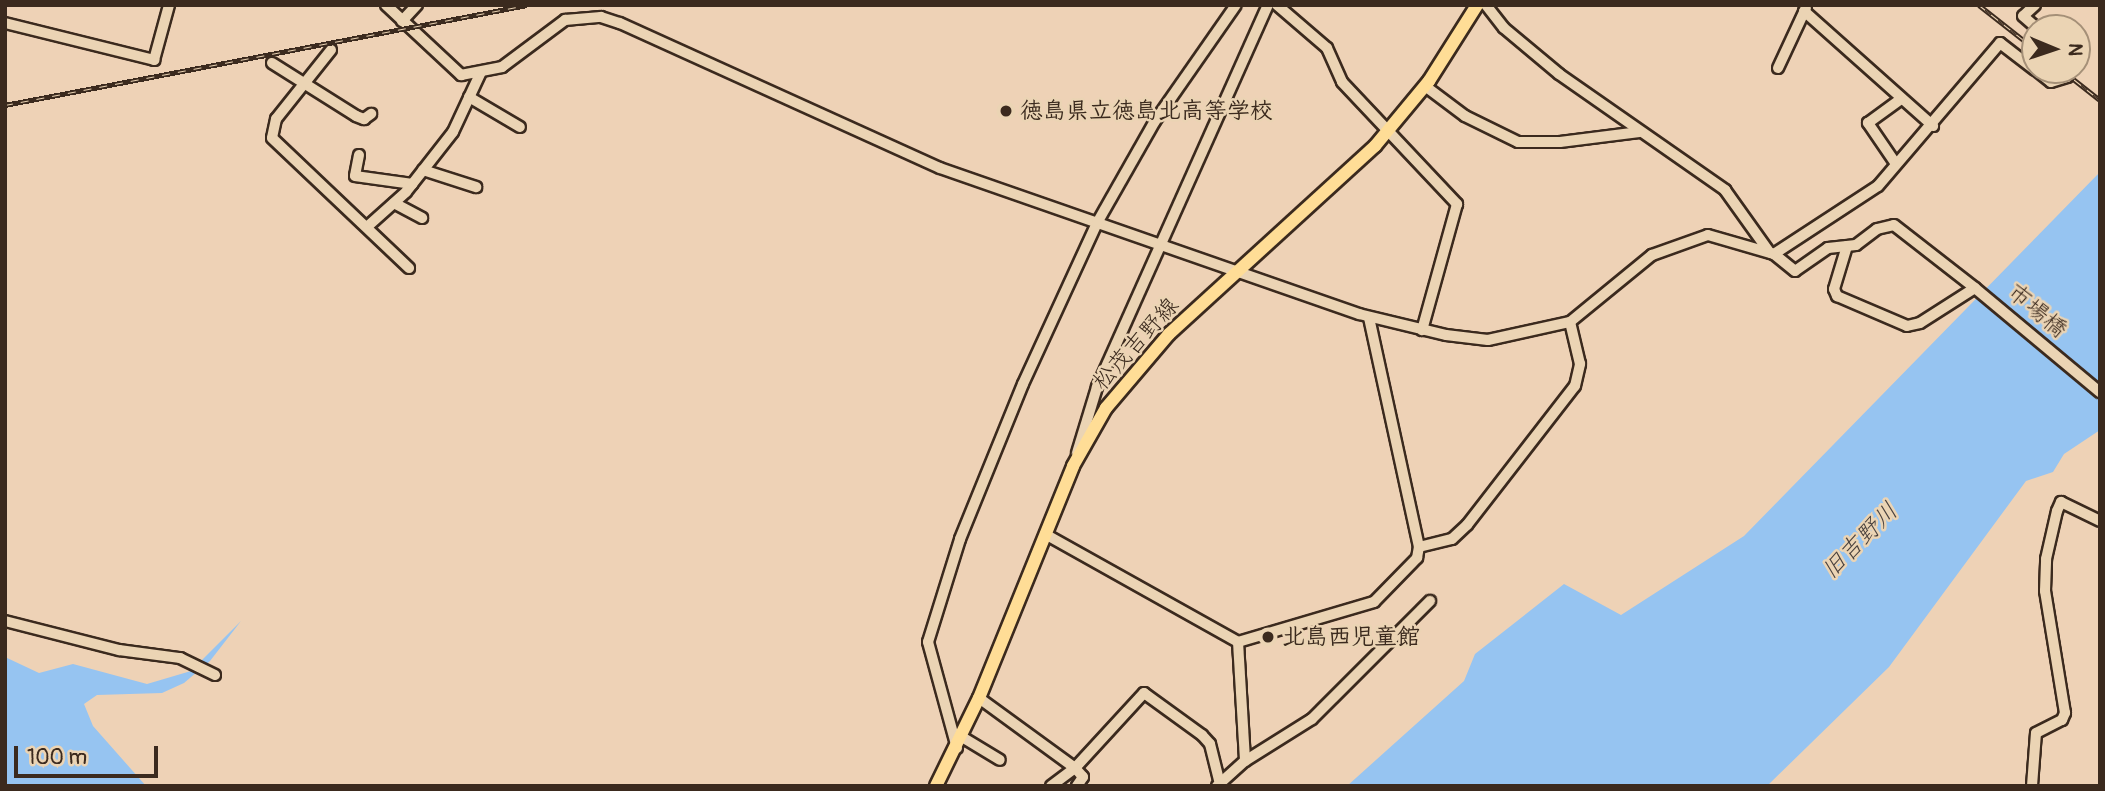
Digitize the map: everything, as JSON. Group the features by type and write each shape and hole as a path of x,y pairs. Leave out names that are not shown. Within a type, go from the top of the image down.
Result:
{"main road":[{"name":"松茂吉野線","path":"936,786 979,698 1073,466 1115,397 1169,334 1390,129 1425,86 1477,5"}],"street":[{"path":"5,23 154,60 169,5"},
{"path":"386,5 448,67 461,75 502,67 565,20 601,18 620,23 940,168 1369,317 1422,330 1488,340 1570,322 1652,255 1684,240 1723,237 1772,253"},
{"path":"402,21 417,5"},
{"path":"1000,760 959,743 928,642 934,610 1001,437 1097,223 1155,121 1236,5"},
{"path":"1073,466 1097,387 1268,5"},
{"path":"1278,5 1327,48 1342,82 1390,129 1457,204 1422,330"},
{"path":"1486,5 1504,28 1559,74 1725,190 1772,253 1796,271 1828,248 1847,246 1834,289 1837,296 1893,322 1920,323 1977,289"},
{"path":"1778,68 1805,8 1933,125"},
{"path":"1772,253 1878,186 1959,94 1963,82 2000,43 2021,59"},
{"path":"331,50 276,120 272,138 368,226 409,268"},
{"path":"272,63 356,116 364,119 371,114"},
{"path":"368,226 412,184 453,132 481,72"},
{"path":"1425,86 1465,116 1518,142 1560,142 1639,132"},
{"path":"469,97 520,127"},
{"path":"1896,164 1868,123 1902,99"},
{"path":"359,155 355,176 412,184"},
{"path":"423,170 477,187"},
{"path":"394,203 422,218"},
{"name":"市場橋","path":"1847,246 1894,225 1977,289 2100,392"},
{"path":"1045,534 1238,642 1374,602 1417,558 1419,547 1369,317"},
{"path":"1419,547 1452,539 1467,525 1575,386 1580,364 1570,322"},
{"path":"2032,786 2036,733 2062,720 2065,713 2045,591 2046,559 2060,502 2100,521"},
{"path":"1219,785 1245,761 1312,719 1430,601"},
{"path":"5,621 119,650 180,657 215,674"},
{"path":"1238,642 1245,761"},
{"path":"1051,786 1075,768 1144,693 1202,735 1210,744 1219,785"},
{"path":"979,698 1075,768 1083,777 1077,786"}],"water":[{"name":"旧吉野川","path":"2100,172 2100,430 2064,454 2053,472 2026,481 1889,667 1767,786 1347,786 1464,681 1475,654 1564,584 1621,615 1744,536"},
{"path":"241,621 210,661 184,683 162,693 97,695 84,704 93,726 146,786 5,786 5,657 39,673 73,664 147,684 191,671"}],"railway":[{"path":"5,105 527,5"},
{"path":"1979,5 2021,38"},
{"path":"2080,84 2100,100"}],"place":[{"name":"徳島県立徳島北高等学校","path":"1006,111"},
{"name":"北島西児童館","path":"1268,637"}]}
